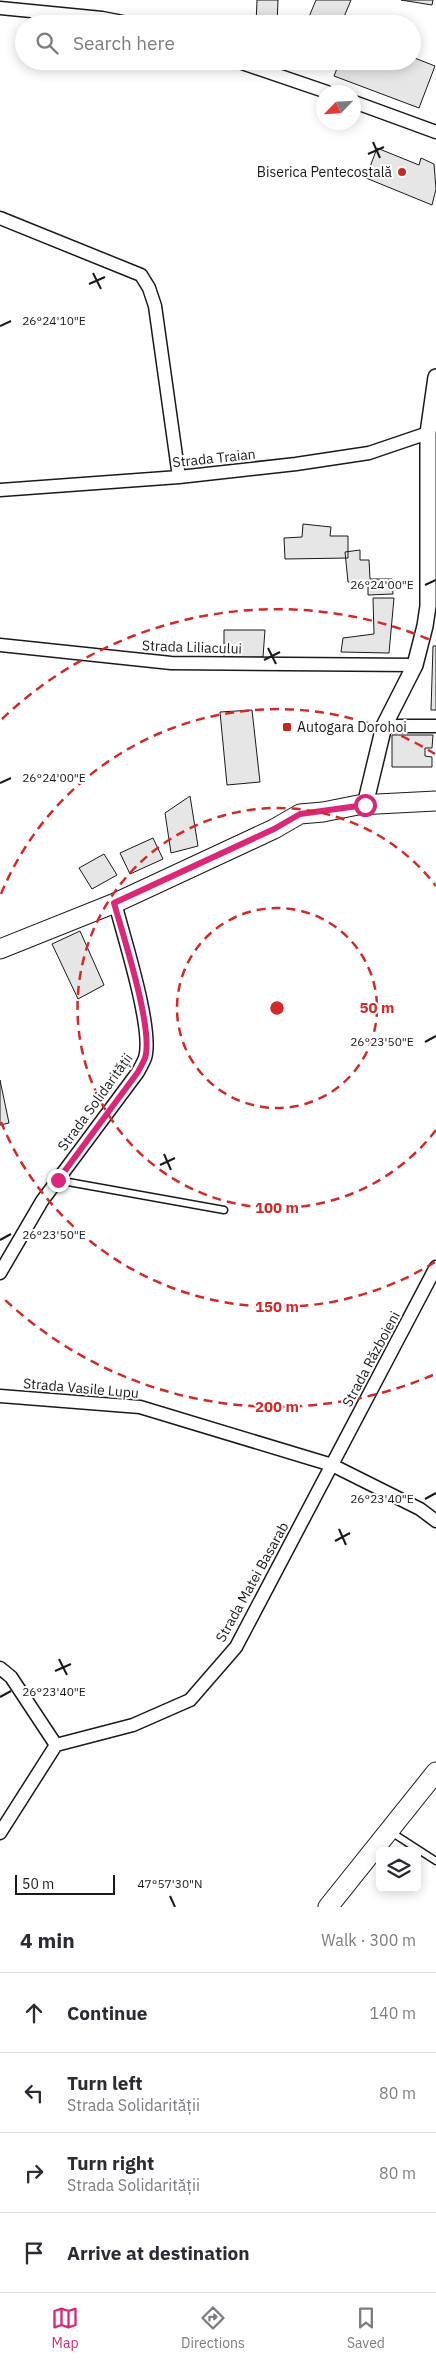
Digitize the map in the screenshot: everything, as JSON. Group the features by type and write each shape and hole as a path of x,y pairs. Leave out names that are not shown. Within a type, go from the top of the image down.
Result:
{"main road":[{"path":"0,949 114,903 274,829 300,814 365,805 436,801"},
{"path":"328,1907 436,1772"}],"street":[{"path":"0,8 71,15"},
{"path":"262,70 316,88"},
{"path":"361,105 436,132"},
{"path":"0,218 141,275 155,306 179,477"},
{"path":"365,805 384,726 415,665 425,626 432,536 428,433 433,414 436,377"},
{"name":"Strada Traian","path":"0,490 179,477 369,453 428,433"},
{"name":"Strada Liliacului","path":"0,644 171,663 415,665"},
{"path":"384,726 436,726"},
{"name":"Strada Solidarității","path":"0,1273 24,1228 138,1072 145,1058 146,1039 137,986 114,903"},
{"name":"Strada Războieni","path":"332,1465 436,1268"},
{"name":"Strada Vasile Lupu","path":"0,1396 140,1408 332,1465 420,1509 436,1520"},
{"name":"Strada Matei Basarab","path":"56,1745 134,1725 190,1700 236,1647 332,1465"},
{"path":"0,1668 11,1677 56,1745 0,1833"}],"lane":[{"path":"58,1180 224,1210"},
{"path":"389,1830 436,1862"}],"building":[{"path":"257,0 278,0 277,15 256,15"},
{"path":"316,0 351,0 345,15 310,15"},
{"path":"401,0 433,0 432,5"},
{"path":"421,61 435,66 419,108 334,76 336,70 421,70"},
{"name":"Biserica Pentecostală","path":"377,148 419,165 421,158 434,164 436,189 432,205 366,178"},
{"path":"303,524 331,527 330,536 348,536 348,558 285,559 284,538 302,537"},
{"path":"360,550 360,560 369,560 370,579 392,579 393,594 368,595 368,584 348,582 345,552"},
{"path":"373,598 394,598 389,653 341,652 343,638 374,634"},
{"path":"224,630 265,630 263,657 224,658"},
{"path":"433,646 436,646 436,710 431,710"},
{"path":"252,710 260,782 227,785 220,712"},
{"path":"392,735 433,735 432,748 425,748 425,756 432,757 432,767 392,767"},
{"path":"190,796 198,846 171,853 165,813"},
{"path":"153,838 163,859 130,874 120,853"},
{"path":"104,854 117,875 92,889 79,868"},
{"path":"80,931 104,985 78,999 52,944"},
{"path":"0,1080 9,1123 0,1125"}],"place":[{"name":"Biserica Pentecostală","path":"402,172"},
{"name":"Autogara Dorohoi","path":"287,727"}],"route":[{"path":"58,1180 107,1110 138,1072 145,1058 146,1039 137,986 114,903 274,829 300,814 365,805"}]}
